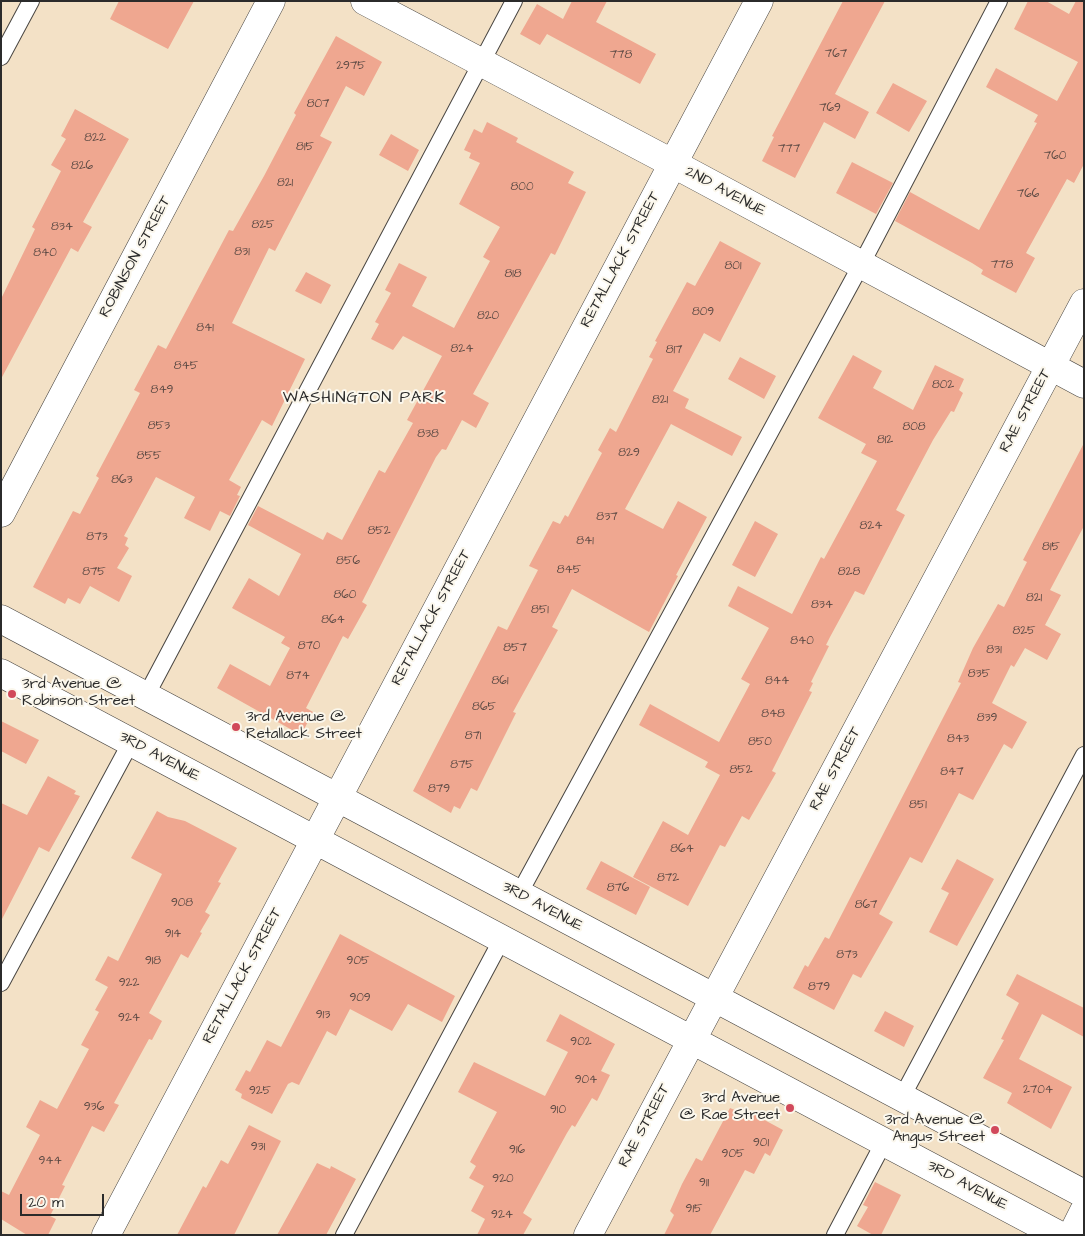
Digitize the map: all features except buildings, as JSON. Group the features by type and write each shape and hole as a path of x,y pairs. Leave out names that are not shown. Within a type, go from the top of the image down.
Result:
{"street":[{"name":"ROBINSON STREET","path":"1,513 271,1"},
{"name":"2ND AVENUE","path":"365,1 1084,384"},
{"name":"RETALLACK STREET","path":"106,1235 759,1"},
{"name":"RAE STREET","path":"588,1235 1084,303"},
{"name":"3RD AVENUE","path":"1,620 1084,1194"},
{"name":"3RD AVENUE","path":"1,673 1059,1235"},
{"path":"1072,1235 1084,1211"}],"lane":[{"path":"1,57 31,1"},
{"path":"146,696 514,1"},
{"path":"519,894 861,265 1000,1"},
{"path":"1,983 131,742"},
{"path":"902,1098 1084,755"},
{"path":"344,1235 502,939"},
{"path":"835,1235 884,1142"}],"place":[{"name":"3rd Avenue @ Robinson Street","path":"12,694"},
{"name":"3rd Avenue @ Retallack Street","path":"236,727"},
{"name":"3rd Avenue @ Rae Street","path":"790,1108"},
{"name":"3rd Avenue @ Angus Street","path":"995,1130"}],"district":[{"name":"WASHINGTON PARK","path":"364,399"}]}
